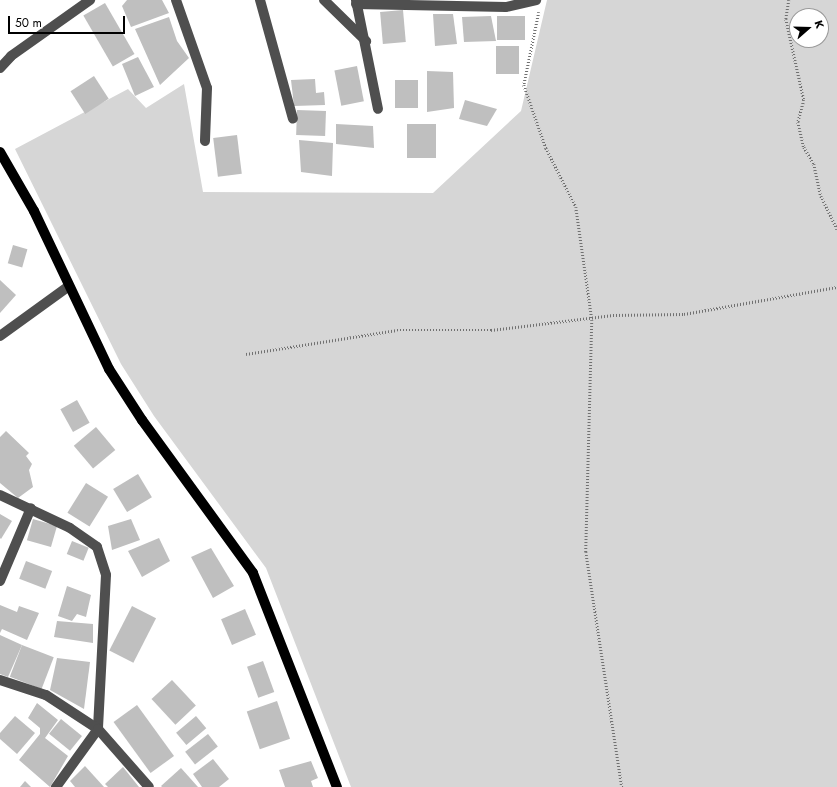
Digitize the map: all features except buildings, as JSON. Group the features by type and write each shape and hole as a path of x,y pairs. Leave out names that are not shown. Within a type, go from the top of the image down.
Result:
{"main road":[{"path":"0,152 34,211 109,369 142,420 253,573 337,787"}],"street":[{"path":"0,68 11,56 90,0"},
{"path":"176,0 207,88 205,141"},
{"path":"260,0 294,119"},
{"path":"324,0 366,42"},
{"path":"378,110 366,42 356,2 506,7 538,4"},
{"path":"0,52 11,56"},
{"path":"0,336 69,286"},
{"path":"0,495 31,508 70,528 97,547 106,575 98,729 56,787"},
{"path":"0,581 31,508"},
{"path":"0,680 46,695 98,729 148,787"}],"path":[{"path":"789,0 786,19 804,100 798,122 804,147 814,164 822,196 837,229"},
{"path":"538,4 524,86 546,148 576,207 592,320 586,552 622,787"},
{"path":"246,354 397,330 490,330 592,320 613,315 684,314 837,287"}],"shaded area":[{"path":"547,0 837,0 837,787 351,787 266,568 154,416 121,364 15,149 128,89 146,108 184,84 203,192 433,193 521,111"}]}
